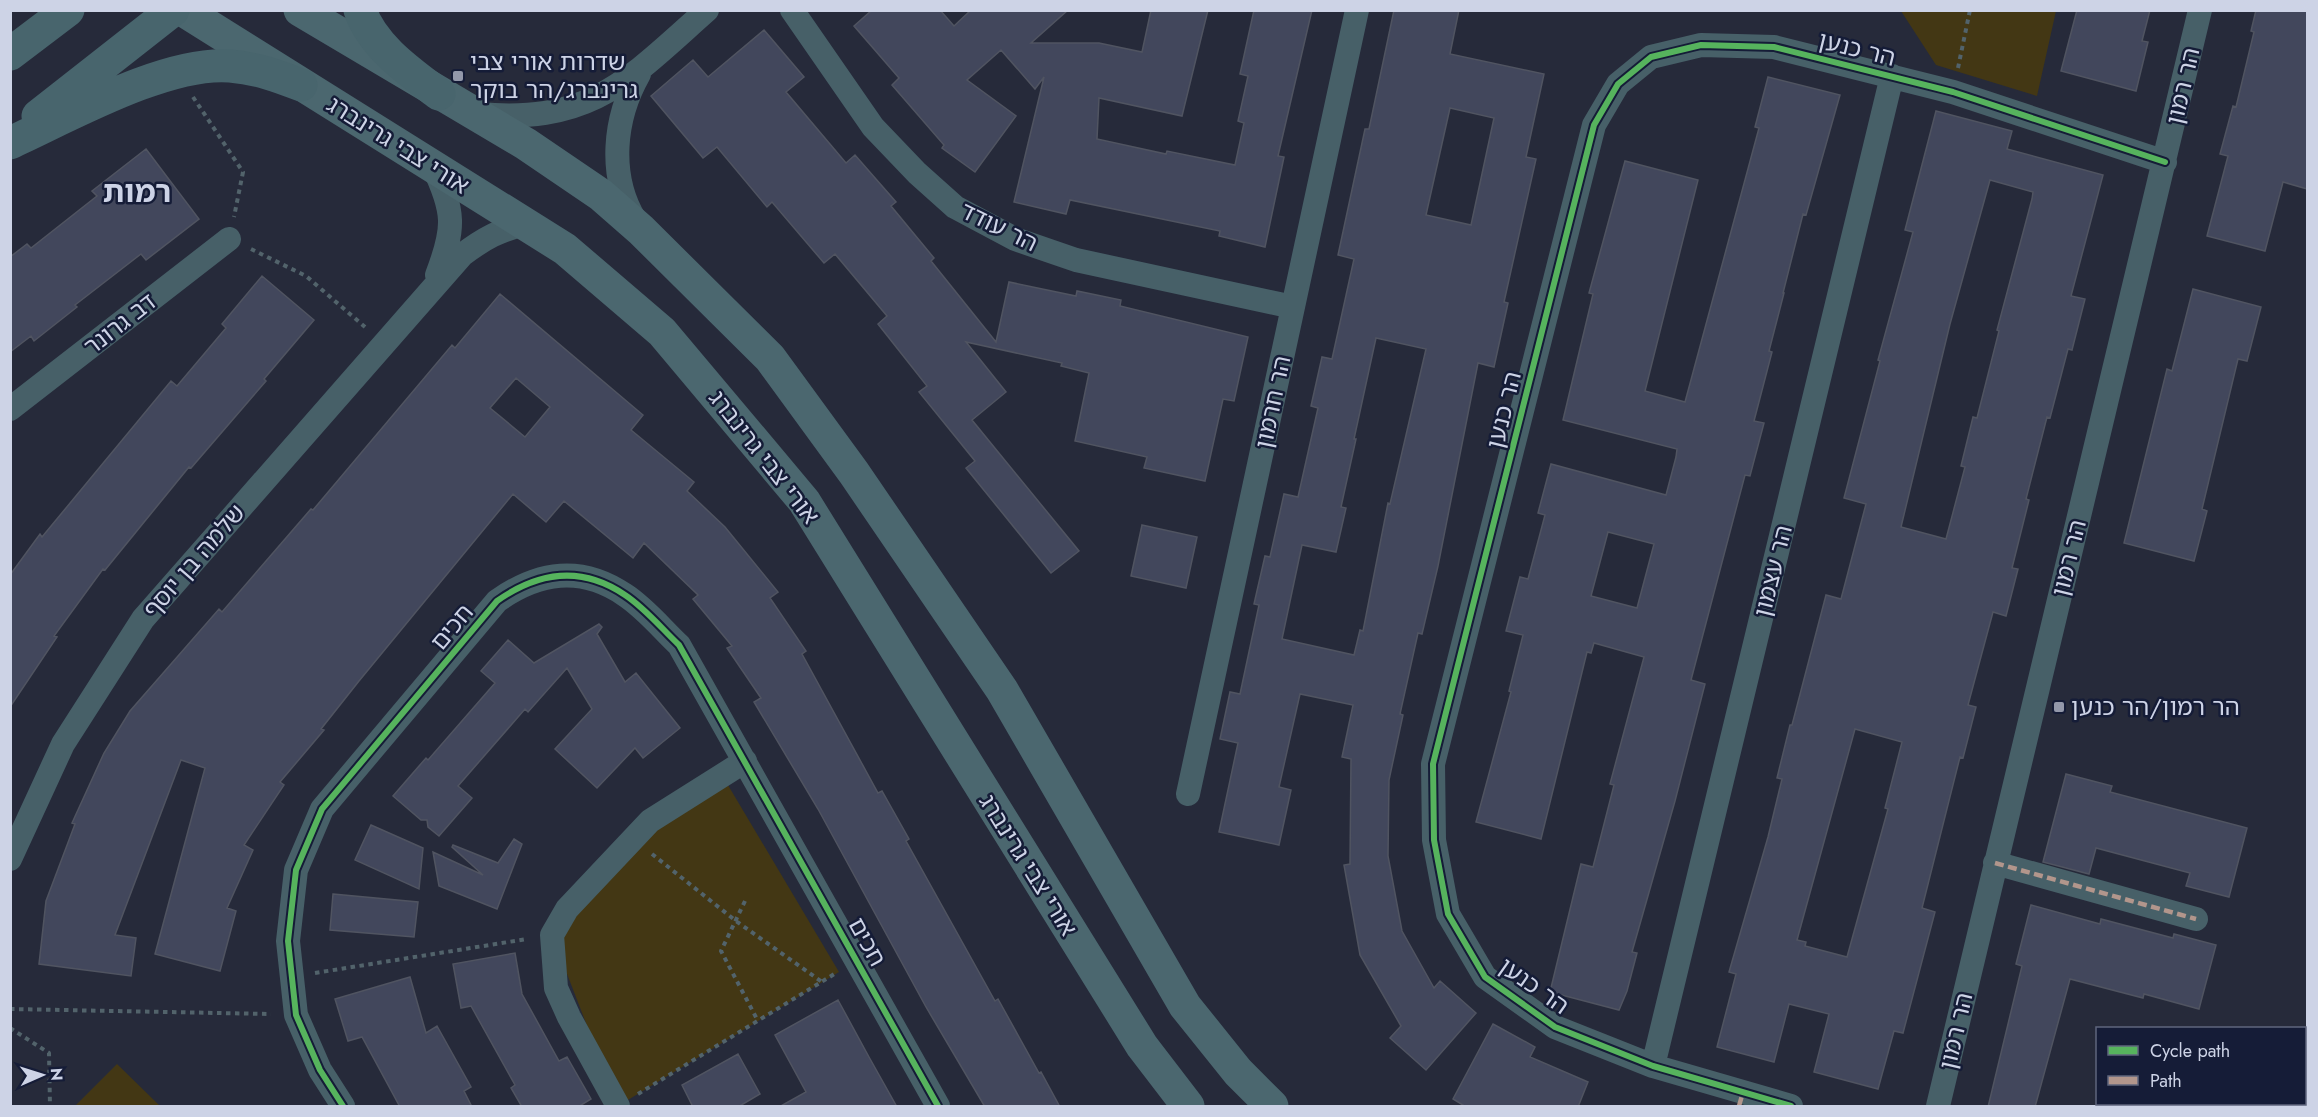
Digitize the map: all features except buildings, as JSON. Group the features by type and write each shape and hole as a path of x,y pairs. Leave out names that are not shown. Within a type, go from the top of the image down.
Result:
{"main road":[{"path":"12,53 31,20 33,10"},
{"path":"12,53 68,10"},
{"path":"10,137 173,10"},
{"name":"אורי צבי גרינברג","path":"183,10 301,86 565,249 662,332 804,501 1142,1046 1188,1107"},
{"path":"300,10 526,144 601,195 641,230 770,358 847,464 1002,690 1185,1006 1238,1072 1272,1107"},
{"path":"360,10 362,18 386,51 439,94"},
{"path":"10,142 136,85 200,67 229,66 257,69 301,86"}],"street":[{"path":"474,114 532,115 564,110 590,102 620,85 706,10"},
{"name":"הר עודד","path":"792,10 873,127 917,174 955,207 1015,239 1076,260 1293,307"},
{"name":"הר חרמון","path":"1188,794 1357,10"},
{"name":"הר רמון","path":"1938,1107 2200,10"},
{"name":"הר כנען","path":"1791,1107 1741,1100 1555,1026 1485,977 1448,914 1434,840 1433,764 1594,125 1618,84 1652,57 1701,45 1774,47 1953,93 2164,162"},
{"path":"641,230 624,195 617,146 619,122 627,94 643,66"},
{"name":"הר עצמון","path":"1653,1066 1892,76"},
{"name":"שלמה בן יוסף","path":"426,296 437,276 447,249 450,223 449,205 433,166"},
{"name":"שלמה בן יוסף","path":"10,860 63,744 142,619 462,255 483,239 504,229 526,224"},
{"name":"דב גרונר","path":"10,409 229,238"},
{"name":"חכים","path":"343,1107 320,1070 296,1015 288,941 296,870 322,808 497,601 516,588 539,578 569,575 599,582 625,595 679,645 938,1107"},
{"path":"618,1106 569,1017 556,988 552,935 567,909 650,821 744,761"},
{"path":"1995,863 2196,919"}],"path":[{"path":"1953,93 1970,10"},
{"path":"177,73 243,172 229,238 306,276 384,344"},
{"path":"634,839 736,921 822,982"},
{"path":"744,902 721,951 758,1021"},
{"path":"292,976 552,935"},
{"path":"618,1106 857,961"},
{"path":"10,1009 296,1015"},
{"path":"10,1028 49,1053 50,1107"}],"shaded area":[{"path":"1901,11 2056,11 2037,96 1936,65"},
{"path":"722,775 839,972 618,1106 552,935 650,821"},
{"path":"117,1064 160,1106 75,1106"}],"marked path":[{"path":"1995,863 2196,919"},
{"path":"1739,1106 1743,1092"}],"cycle path":[{"path":"1791,1106 1653,1066 1555,1027 1485,977 1448,914 1434,840 1433,764 1594,125 1618,84 1651,57 1701,45 1774,47 1953,92 2165,162"},
{"path":"343,1106 320,1070 296,1015 288,941 296,870 322,809 497,601 528,584 544,578 560,576 576,576 609,585 632,600 679,645 938,1106"}],"place":[{"name":"שדרות אורי צבי גרינברג/הר בוקר","path":"458,76"},
{"name":"הר רמון/הר כנען","path":"2059,707"}],"district":[{"name":"רמות","path":"137,192"}]}
